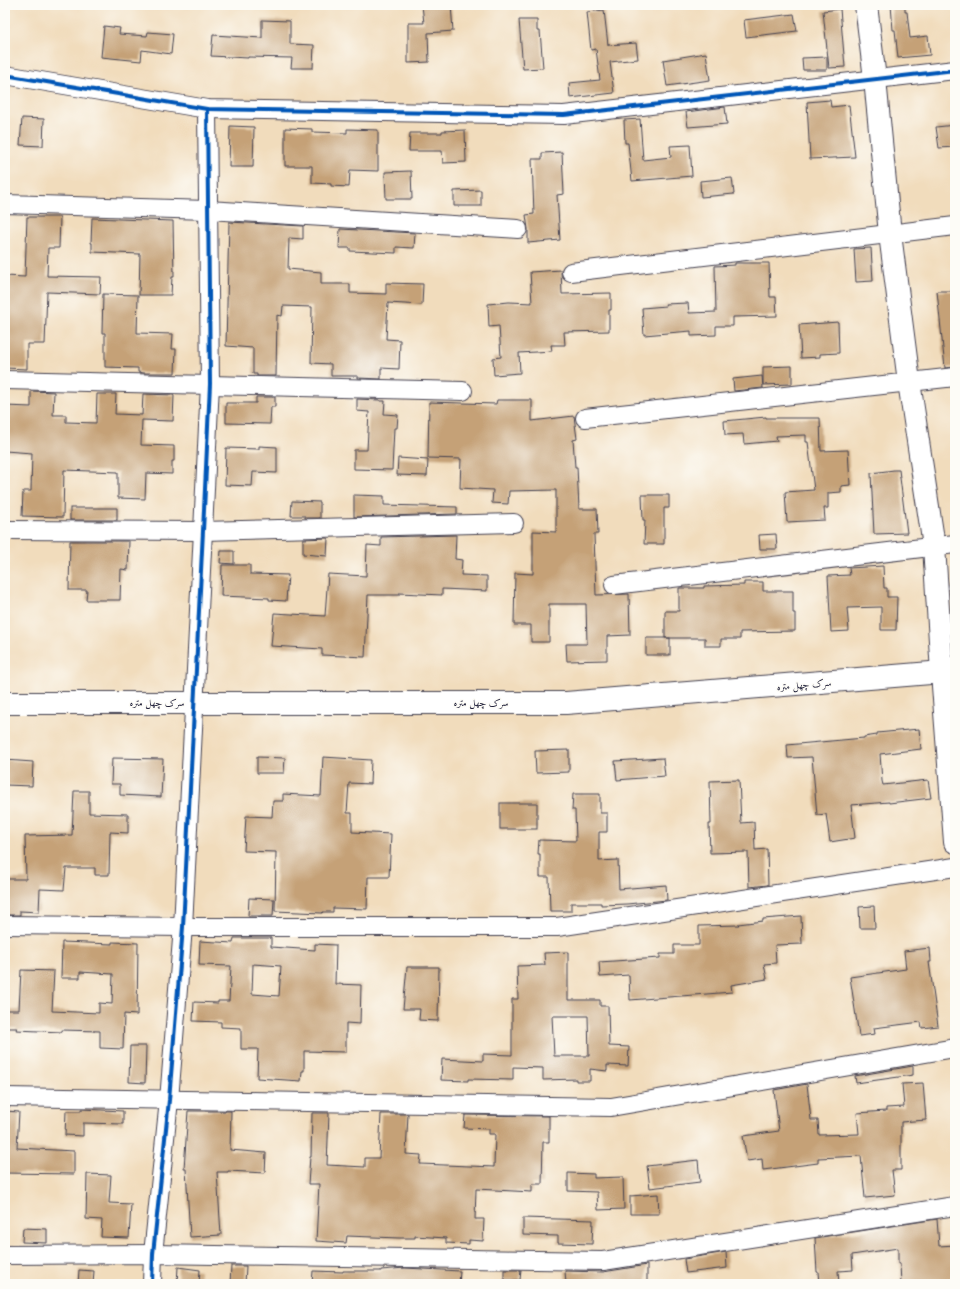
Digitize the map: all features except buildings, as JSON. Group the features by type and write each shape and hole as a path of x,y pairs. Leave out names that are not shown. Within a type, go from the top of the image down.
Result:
{"street":[{"path":"866,5 875,79 890,234 909,382 944,545 955,842"},
{"path":"5,75 207,109 564,115 955,70"},
{"path":"152,1284 153,1254 169,1100 183,927 210,384 207,109"},
{"path":"5,204 208,210 518,229"},
{"path":"570,272 955,226"},
{"path":"585,418 955,377"},
{"path":"5,380 210,384 463,392"},
{"path":"5,530 203,531 514,523"},
{"path":"614,586 944,545"},
{"name":"سرک چهل متره","path":"5,703 566,703 948,672"},
{"path":"5,925 183,927 557,927 955,867"},
{"path":"5,1097 611,1107 955,1048"},
{"path":"5,1254 153,1254 603,1261 955,1206"}],"cycle path":[{"path":"5,75 207,109 564,115 955,70"},
{"path":"152,1284 153,1254 169,1100 183,927 210,384 207,109"}]}
